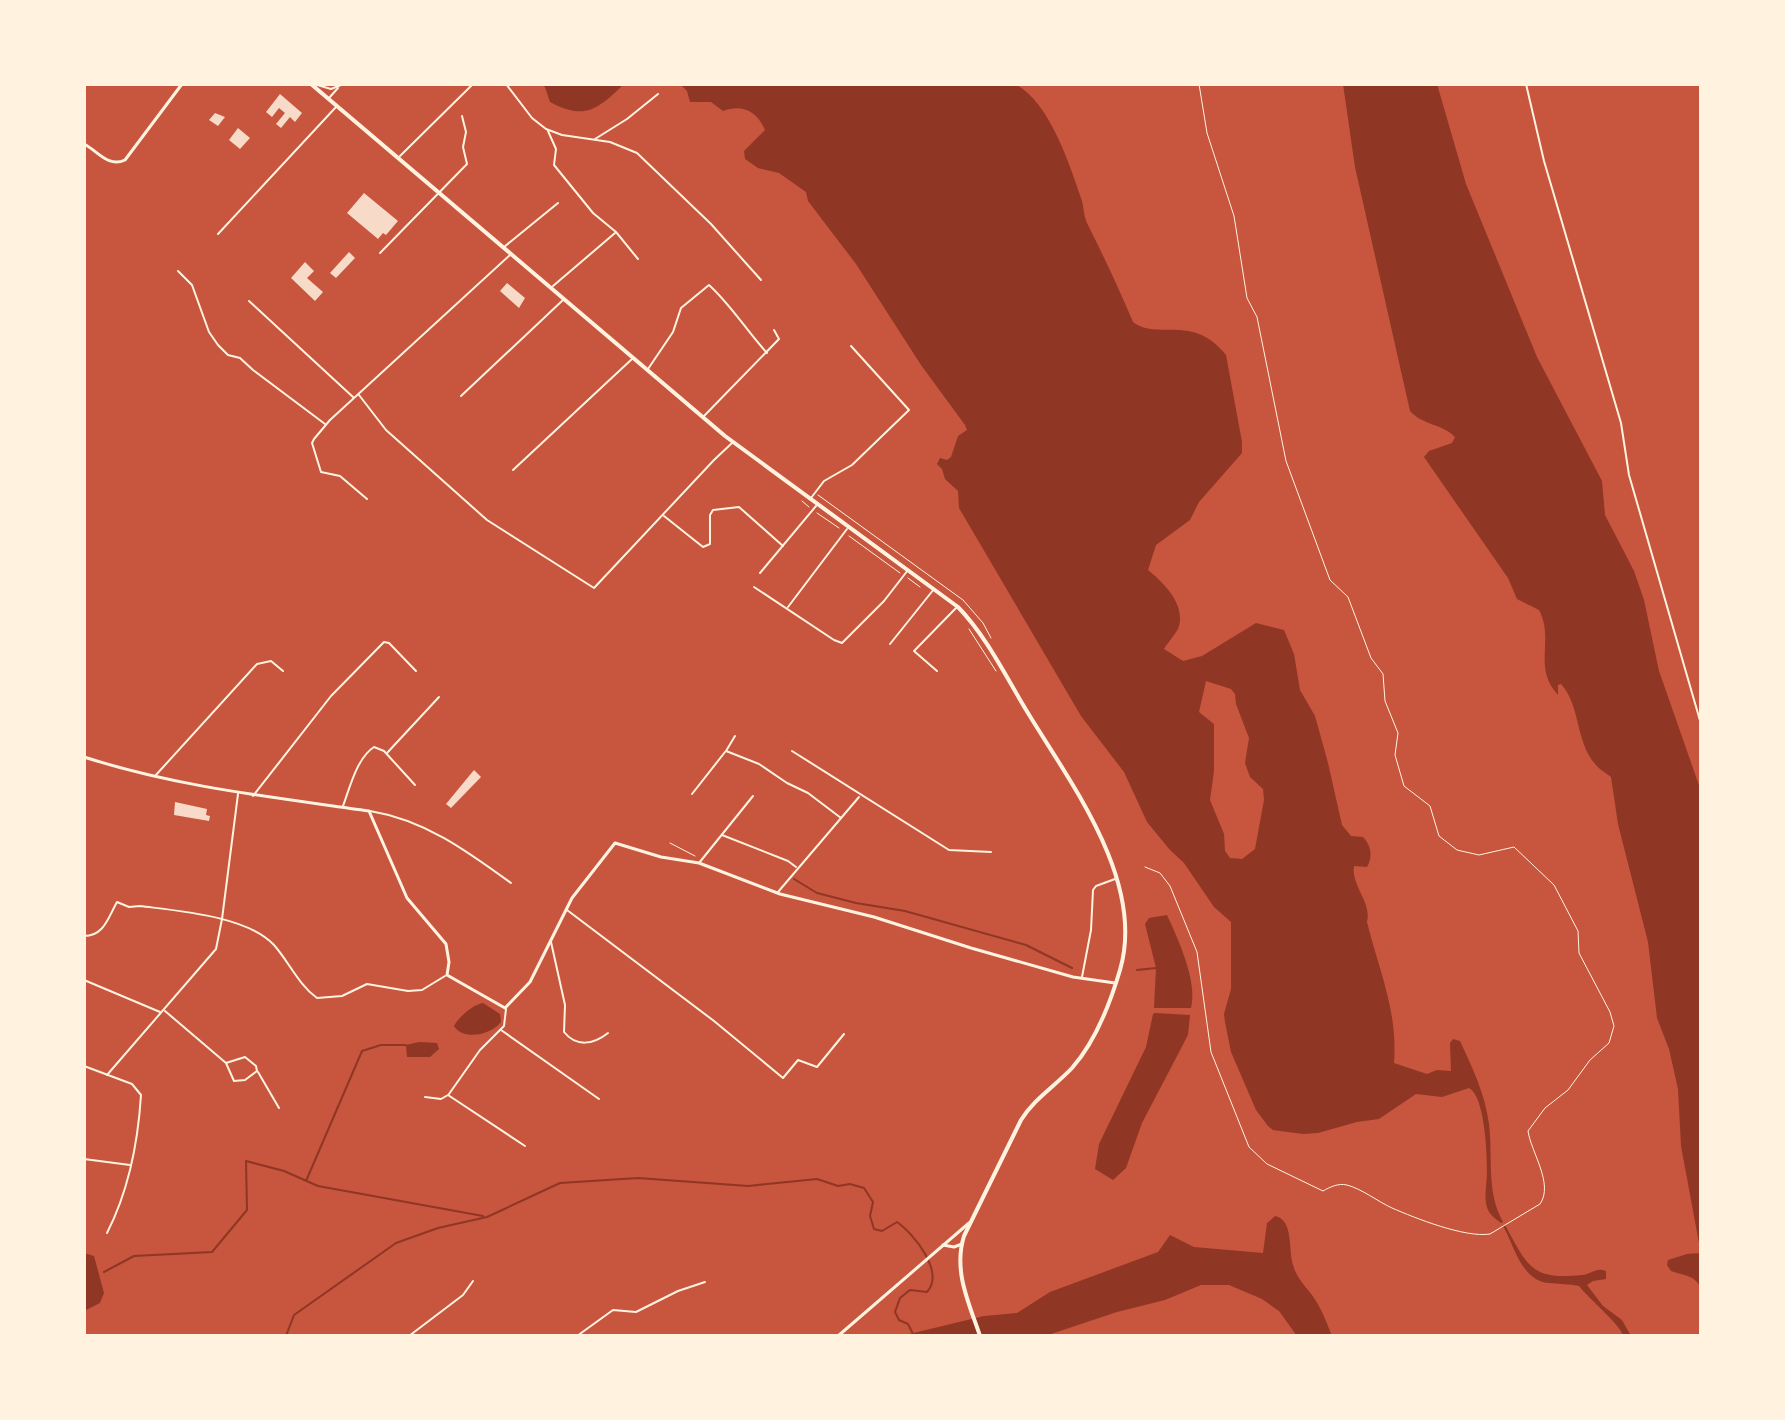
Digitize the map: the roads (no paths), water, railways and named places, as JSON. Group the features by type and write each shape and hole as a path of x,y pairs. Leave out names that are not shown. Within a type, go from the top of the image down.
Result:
{"main road":[{"path":"312,84 733,443 958,607 985,640 1088,814 1105,846 1116,879 1125,935 1123,960 1094,1036 1081,1056 1033,1103 1021,1120 962,1244 961,1278 980,1336"}],"street":[{"path":"84,144 108,161 117,163 125,160 182,84"},
{"path":"312,84 331,89 342,84"},
{"path":"328,99 342,84"},
{"path":"506,84 532,118 546,129 562,135 622,145 637,153 711,224 761,280"},
{"path":"1526,84 1544,161 1621,423 1629,475 1701,724"},
{"path":"397,159 471,85"},
{"path":"594,139 627,119 658,94"},
{"path":"218,234 337,107"},
{"path":"380,253 467,164 462,116"},
{"path":"546,129 556,149 554,165 593,213 616,232 638,259"},
{"path":"503,248 558,203"},
{"path":"550,288 616,232"},
{"path":"367,499 340,476 321,472 312,443 354,398 511,254"},
{"path":"178,271 192,285 209,332 218,345 230,356 240,358 326,425"},
{"path":"648,370 673,332 681,308 709,285 737,314 741,325 767,353"},
{"path":"461,396 563,299"},
{"path":"249,301 354,398"},
{"path":"703,417 767,353 780,337 774,330"},
{"path":"811,499 824,481 852,465 909,410 851,346"},
{"path":"513,470 633,358"},
{"path":"359,395 386,430 487,520 561,564 594,588 733,443"},
{"path":"760,573 818,504"},
{"path":"663,515 703,547 710,544 710,515 713,510 739,507 783,546"},
{"path":"787,608 848,527"},
{"path":"754,587 842,643 884,601 908,570"},
{"path":"890,644 934,589"},
{"path":"937,671 914,651 958,607"},
{"path":"253,796 331,696 384,642 389,643 416,671"},
{"path":"154,777 257,664 271,661 283,671"},
{"path":"387,753 439,697"},
{"path":"692,794 735,736"},
{"path":"342,807 370,748 377,747 387,753 415,785"},
{"path":"726,751 759,764 808,793 841,818"},
{"path":"792,751 949,850 991,852"},
{"path":"84,757 154,777 238,794 389,814 445,836 511,883"},
{"path":"107,1075 213,954 222,919 238,794"},
{"path":"700,861 753,796"},
{"path":"778,893 860,796"},
{"path":"369,811 407,898 446,944 449,962 447,975"},
{"path":"721,835 788,861 797,868"},
{"path":"505,1008 530,982 566,910 615,843 661,857 700,861 778,893 874,917 971,948 1082,978 1116,983"},
{"path":"1082,978 1091,930 1093,890 1116,879"},
{"path":"84,936 95,936 100,932 117,902 129,907 140,906 245,925 266,938 317,998 342,996 367,984 408,991 422,990 447,975"},
{"path":"566,910 585,921 783,1078 798,1060 817,1067 844,1034"},
{"path":"551,941 565,1005 564,1032 572,1041 582,1043 598,1040 608,1033"},
{"path":"447,975 505,1008"},
{"path":"84,980 163,1011 226,1063"},
{"path":"425,1097 441,1099 448,1095 480,1050 501,1030 507,1019 505,1008"},
{"path":"501,1030 599,1099"},
{"path":"226,1063 245,1057 256,1066 279,1108"},
{"path":"226,1063 226,1069 237,1082 257,1071"},
{"path":"84,1066 132,1084 141,1095 131,1165 120,1204 107,1233"},
{"path":"448,1095 525,1146"},
{"path":"84,1159 131,1165"},
{"path":"838,1336 972,1221"},
{"path":"949,1239 962,1244"},
{"path":"942,1245 954,1247 962,1244"},
{"path":"954,1247 960,1256"},
{"path":"409,1336 463,1295 473,1281"},
{"path":"577,1336 613,1310 636,1312 678,1291 705,1282"}],"waterway":[{"path":"794,879 817,893 905,911 1026,945 1072,968"},
{"path":"1137,970 1156,968"},
{"path":"306,1181 362,1051 381,1045 406,1045"},
{"path":"104,1272 134,1256 212,1252 247,1210 246,1161 284,1171 318,1186 483,1216"},
{"path":"286,1336 294,1315 396,1243 438,1228 487,1217 560,1183 638,1178 748,1186 817,1179 838,1186 850,1184 864,1188 873,1202 870,1216 874,1229 882,1231 897,1222 919,1244 930,1264 932,1284 927,1292 910,1290 900,1298 895,1312 899,1320 908,1324 914,1336"}]}
